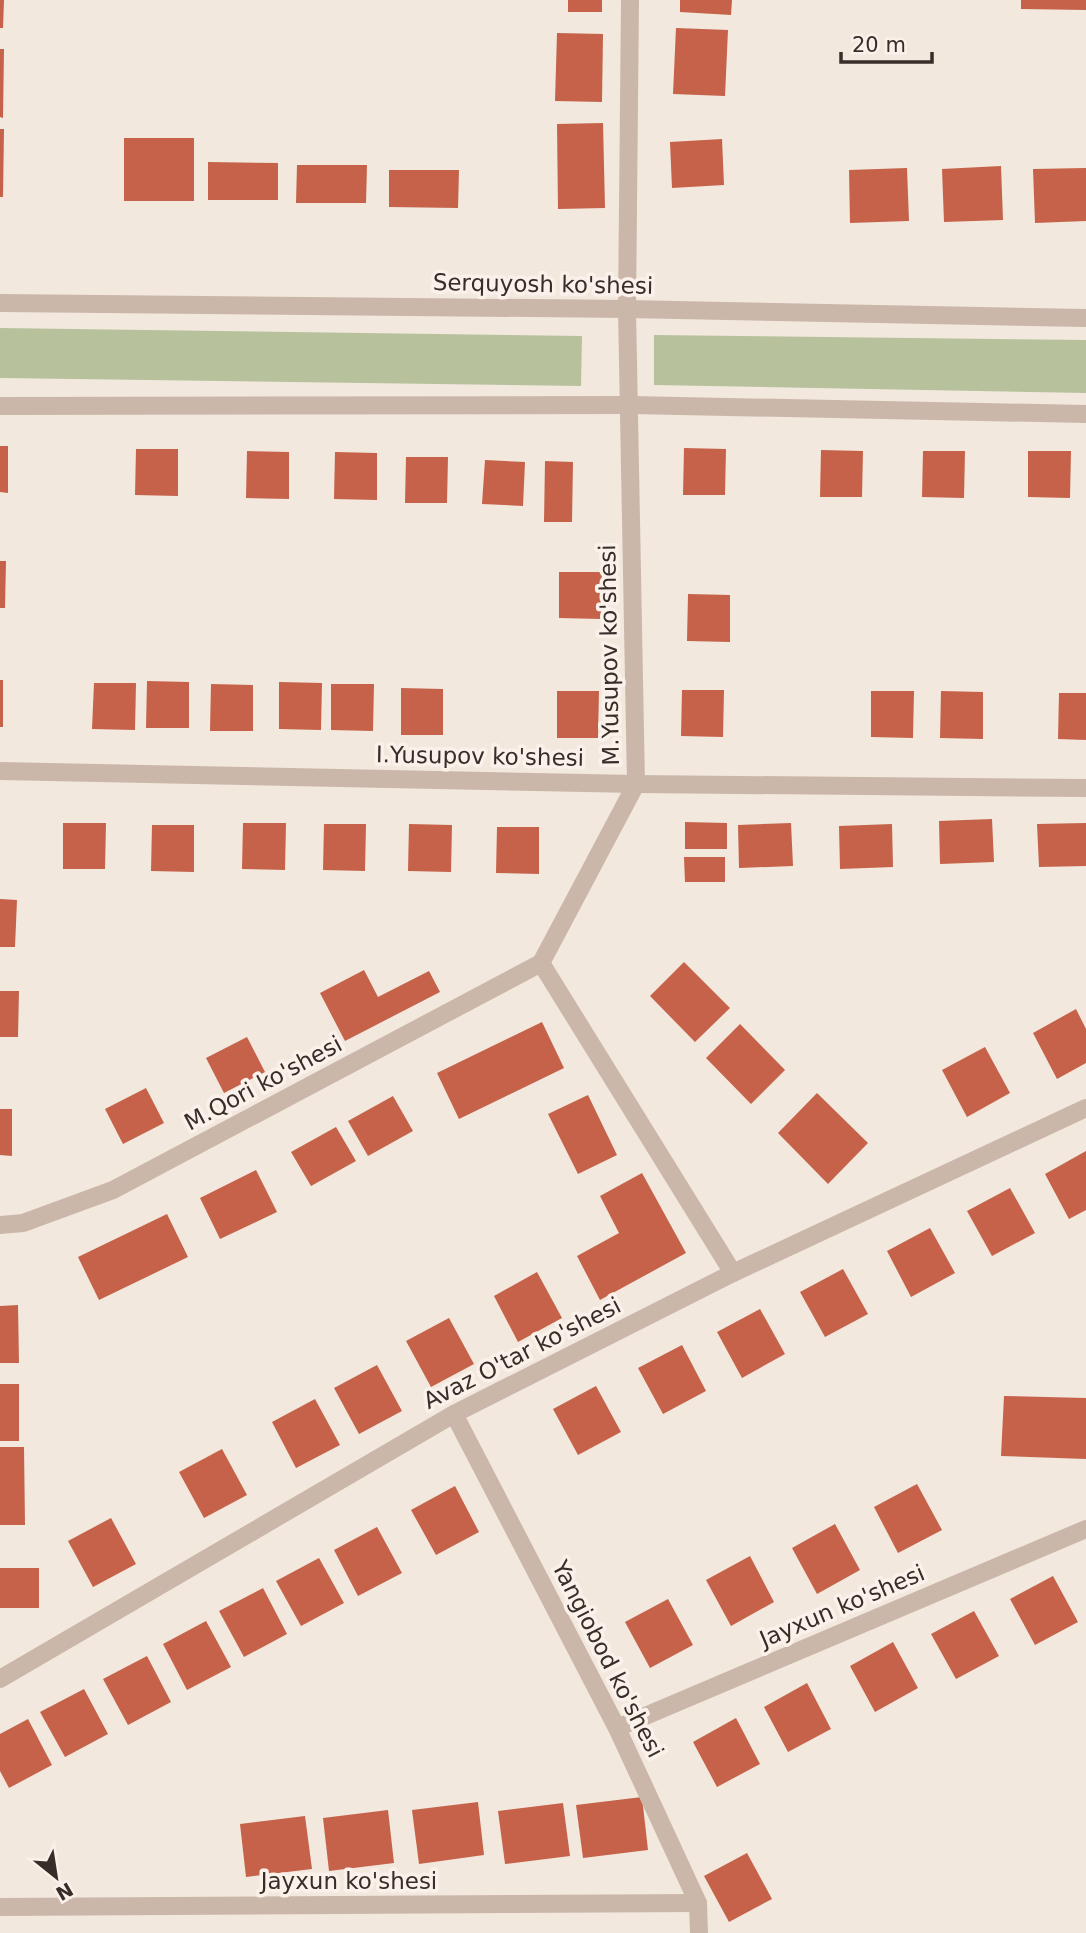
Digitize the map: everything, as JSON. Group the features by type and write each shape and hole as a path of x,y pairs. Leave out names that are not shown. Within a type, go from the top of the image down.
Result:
{"street":[{"name":"M.Yusupov ko'shesi","path":"541,963 636,784 631,405 627,309 630,0"},
{"name":"Serquyosh ko'shesi","path":"0,303 627,309 1086,318"},
{"path":"0,407 631,405 1086,414"},
{"name":"I.Yusupov ko'shesi","path":"0,771 636,784 1086,788"},
{"path":"541,963 733,1273"},
{"name":"M.Qori ko'shesi","path":"0,1225 23,1223 113,1190 541,963"},
{"name":"Avaz O'tar ko'shesi","path":"0,1679 454,1414 733,1273 1086,1108"},
{"name":"Yangiobod ko'shesi","path":"454,1414 617,1728 698,1903 699,1933"},
{"name":"Jayxun ko'shesi","path":"617,1728 1086,1529"},
{"name":"Jayxun ko'shesi","path":"0,1907 698,1903"}],"green space":[{"path":"0,328 582,336 581,386 0,378"},
{"path":"654,335 1086,340 1086,393 654,385"}],"building":[{"path":"0,0 4,0 3,28 0,28"},
{"path":"568,0 602,0 602,12 568,12"},
{"path":"680,0 732,0 731,15 680,12"},
{"path":"1021,0 1086,0 1086,10 1021,9"},
{"path":"676,28 728,30 725,96 673,94"},
{"path":"557,33 603,34 602,102 555,101"},
{"path":"0,49 4,49 3,118 0,117"},
{"path":"603,123 605,208 558,209 557,124"},
{"path":"0,129 4,129 3,197 0,197"},
{"path":"124,138 194,138 194,201 124,201"},
{"path":"722,139 724,185 672,188 670,142"},
{"path":"208,162 278,163 278,200 208,200"},
{"path":"297,165 367,165 366,203 296,203"},
{"path":"1001,166 1003,220 944,222 942,169"},
{"path":"907,168 909,221 850,223 849,170"},
{"path":"1086,168 1086,221 1035,223 1033,169"},
{"path":"389,170 459,170 458,208 389,207"},
{"path":"0,446 8,446 8,493 0,492"},
{"path":"684,448 726,449 725,495 683,495"},
{"path":"136,449 178,449 178,496 135,495"},
{"path":"821,450 863,451 862,497 820,497"},
{"path":"247,451 289,452 289,499 246,498"},
{"path":"923,451 965,451 964,498 922,497"},
{"path":"1028,451 1071,451 1070,498 1028,497"},
{"path":"335,452 377,453 377,500 334,499"},
{"path":"406,457 448,457 447,503 405,503"},
{"path":"485,460 525,462 523,506 482,504"},
{"path":"545,461 573,462 572,522 544,522"},
{"path":"0,561 6,561 5,608 0,608"},
{"path":"559,572 602,572 601,619 559,618"},
{"path":"688,594 730,595 730,642 687,641"},
{"path":"0,680 3,680 3,727 0,727"},
{"path":"147,681 189,682 189,728 146,728"},
{"path":"279,682 322,683 321,730 279,729"},
{"path":"94,683 136,683 135,730 92,729"},
{"path":"211,684 253,685 253,731 210,731"},
{"path":"331,684 374,684 373,731 331,730"},
{"path":"401,688 443,689 443,735 401,735"},
{"path":"682,690 724,690 723,737 681,736"},
{"path":"557,691 599,691 598,738 557,738"},
{"path":"871,691 914,691 913,738 871,737"},
{"path":"941,691 983,692 983,739 940,738"},
{"path":"1059,693 1086,693 1086,740 1058,739"},
{"path":"992,819 994,862 940,864 939,821"},
{"path":"685,822 727,823 727,849 685,849"},
{"path":"63,823 106,823 105,869 63,869"},
{"path":"243,823 286,823 285,870 242,869"},
{"path":"791,823 793,866 739,868 738,825"},
{"path":"1086,823 1086,866 1039,867 1037,824"},
{"path":"324,824 366,824 365,871 323,870"},
{"path":"409,824 452,825 451,872 408,871"},
{"path":"892,824 893,867 840,869 839,826"},
{"path":"152,825 194,825 194,872 151,871"},
{"path":"497,827 539,827 539,874 496,873"},
{"path":"684,857 725,857 725,882 685,882"},
{"path":"0,899 17,900 15,947 0,947"},
{"path":"684,962 730,1008 695,1042 650,996"},
{"path":"364,970 378,997 429,971 440,992 345,1041 320,993"},
{"path":"0,991 19,991 18,1037 0,1037"},
{"path":"1076,1009 1086,1029 1086,1063 1057,1079 1033,1033"},
{"path":"542,1022 564,1068 459,1119 437,1073"},
{"path":"740,1024 785,1070 751,1104 706,1058"},
{"path":"247,1037 265,1072 224,1093 206,1058"},
{"path":"985,1047 1010,1093 967,1117 942,1070"},
{"path":"146,1088 164,1123 123,1144 105,1109"},
{"path":"817,1093 868,1143 828,1184 778,1133"},
{"path":"588,1095 617,1155 578,1174 548,1114"},
{"path":"393,1096 413,1131 368,1156 348,1121"},
{"path":"0,1109 12,1109 12,1156 0,1155"},
{"path":"336,1127 356,1161 311,1186 291,1152"},
{"path":"1086,1151 1086,1210 1069,1219 1045,1174"},
{"path":"256,1170 277,1212 220,1239 200,1198"},
{"path":"642,1173 686,1253 600,1300 577,1256 619,1233 600,1196"},
{"path":"1010,1188 1035,1233 992,1256 967,1211"},
{"path":"167,1214 188,1257 99,1300 78,1257"},
{"path":"930,1228 955,1273 911,1297 887,1251"},
{"path":"843,1269 868,1314 825,1337 800,1292"},
{"path":"537,1272 562,1318 518,1342 494,1296"},
{"path":"18,1305 19,1363 0,1363 0,1306"},
{"path":"760,1309 785,1354 742,1378 717,1332"},
{"path":"449,1318 474,1364 431,1387 406,1341"},
{"path":"682,1345 706,1391 663,1414 638,1368"},
{"path":"377,1365 402,1411 359,1434 334,1388"},
{"path":"0,1384 19,1384 19,1441 0,1441"},
{"path":"596,1386 621,1432 578,1455 553,1409"},
{"path":"1004,1396 1086,1398 1086,1459 1001,1456"},
{"path":"315,1399 340,1445 296,1468 272,1422"},
{"path":"0,1447 24,1447 25,1525 0,1525"},
{"path":"222,1449 247,1495 204,1518 179,1472"},
{"path":"917,1484 942,1530 898,1553 874,1507"},
{"path":"455,1486 479,1532 436,1555 411,1510"},
{"path":"111,1518 136,1564 93,1587 68,1541"},
{"path":"835,1524 860,1570 817,1594 792,1548"},
{"path":"377,1527 402,1573 358,1596 334,1550"},
{"path":"750,1556 774,1602 731,1626 706,1580"},
{"path":"319,1558 344,1603 301,1626 276,1581"},
{"path":"0,1568 39,1568 39,1608 0,1608"},
{"path":"1053,1576 1078,1622 1035,1645 1010,1599"},
{"path":"263,1588 287,1634 244,1657 219,1611"},
{"path":"668,1599 693,1645 650,1668 625,1622"},
{"path":"974,1611 999,1656 956,1679 931,1634"},
{"path":"206,1621 231,1667 187,1690 163,1644"},
{"path":"893,1642 918,1688 875,1712 850,1666"},
{"path":"147,1656 171,1702 128,1725 103,1679"},
{"path":"807,1683 831,1729 788,1752 764,1707"},
{"path":"84,1689 108,1734 65,1757 40,1712"},
{"path":"736,1718 760,1764 717,1787 693,1742"},
{"path":"28,1719 52,1765 9,1788 0,1771 0,1734"},
{"path":"642,1797 648,1850 583,1858 576,1805"},
{"path":"478,1802 484,1855 419,1864 412,1810"},
{"path":"563,1803 570,1856 505,1864 498,1811"},
{"path":"388,1810 394,1863 329,1871 323,1818"},
{"path":"305,1816 312,1869 246,1877 240,1824"},
{"path":"747,1853 772,1899 729,1922 704,1876"}]}
